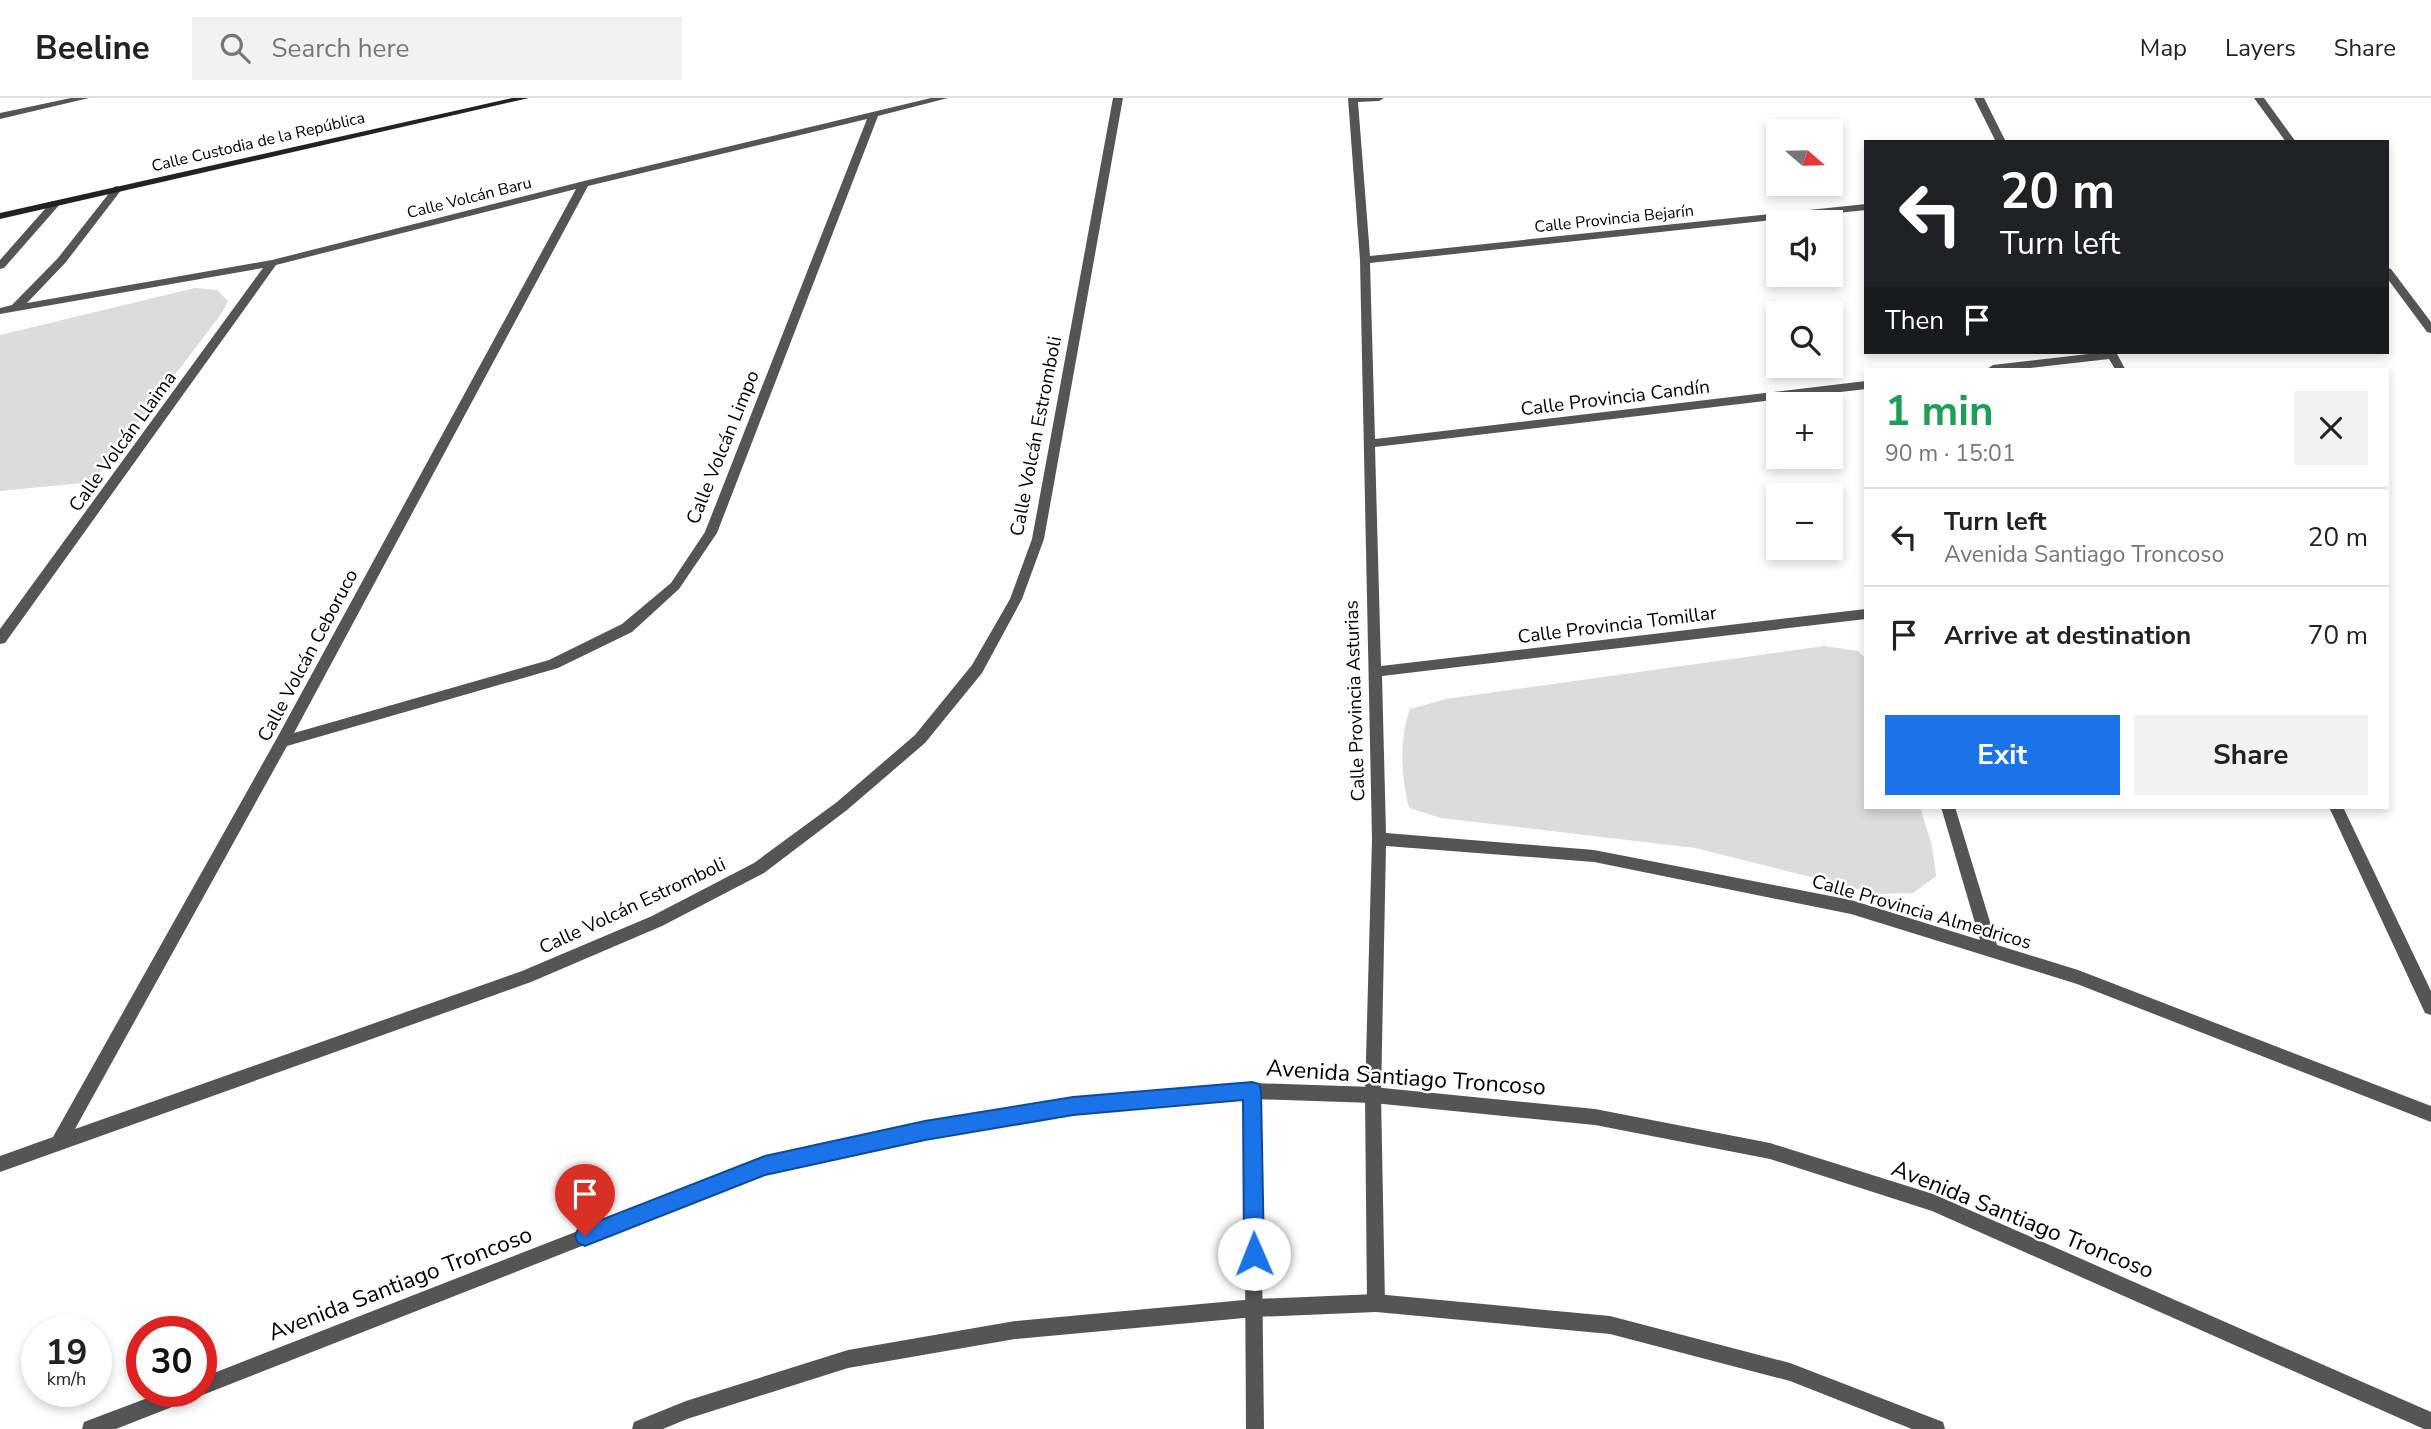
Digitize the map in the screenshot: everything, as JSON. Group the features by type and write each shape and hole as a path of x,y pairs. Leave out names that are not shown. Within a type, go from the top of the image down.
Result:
{"main road":[{"name":"Calle Custodia de la República","path":"0,216 524,98"}],"street":[{"path":"0,116 84,98"},
{"name":"Calle Volcán Baru","path":"0,311 272,263 584,184 943,98"},
{"name":"Calle Volcán Estromboli","path":"0,1164 526,977 657,921 759,868 842,806 920,739 977,668 1016,599 1038,539 1118,98"},
{"path":"1353,99 1379,98"},
{"path":"1979,98 2000,140"},
{"path":"2259,98 2290,140"},
{"name":"Calle Provincia Asturias","path":"1353,99 1365,260 1379,839 1373,1095 1376,1303"},
{"name":"Calle Volcán Limpo","path":"282,742 552,664 627,628 675,586 710,533 874,114"},
{"name":"Calle Volcán Ceboruco","path":"59,1142 282,742 584,184"},
{"path":"15,308 62,260 117,189"},
{"path":"0,266 55,203"},
{"name":"Calle Provincia Bejarín","path":"1365,260 1864,206"},
{"name":"Calle Volcán Llaima","path":"0,639 272,263"},
{"path":"2389,274 2431,330"},
{"path":"2000,368 2105,354"},
{"name":"Calle Provincia Candín","path":"1368,444 1864,384"},
{"name":"Calle Provincia Tomillar","path":"1374,672 1864,614"},
{"path":"1949,809 1990,948"},
{"path":"2337,809 2431,1008"},
{"name":"Calle Provincia Almedricos","path":"1379,839 1594,856 1851,907 2078,977 2431,1115"},
{"path":"1252,1091 1255,1429"},
{"name":"Avenida Santiago Troncoso","path":"217,1381 765,1166 925,1131 1073,1106 1252,1091 1373,1095 1594,1117 1770,1151 1933,1203 2431,1422"},
{"path":"641,1429 685,1410 848,1359 1015,1330 1255,1308 1376,1303 1611,1325 1790,1372 1936,1429"},
{"path":"92,1429 149,1407"}],"shaded area":[{"path":"195,288 217,290 228,301 222,313 93,482 0,491 0,335"},
{"path":"1824,646 1858,651 1864,657 1864,809 1921,809 1932,846 1936,876 1913,893 1878,894 1695,848 1441,818 1409,808 1402,758 1410,709 1446,699"}],"route":[{"path":"585,1236 765,1166 925,1131 1073,1106 1252,1091 1254,1254"}]}
